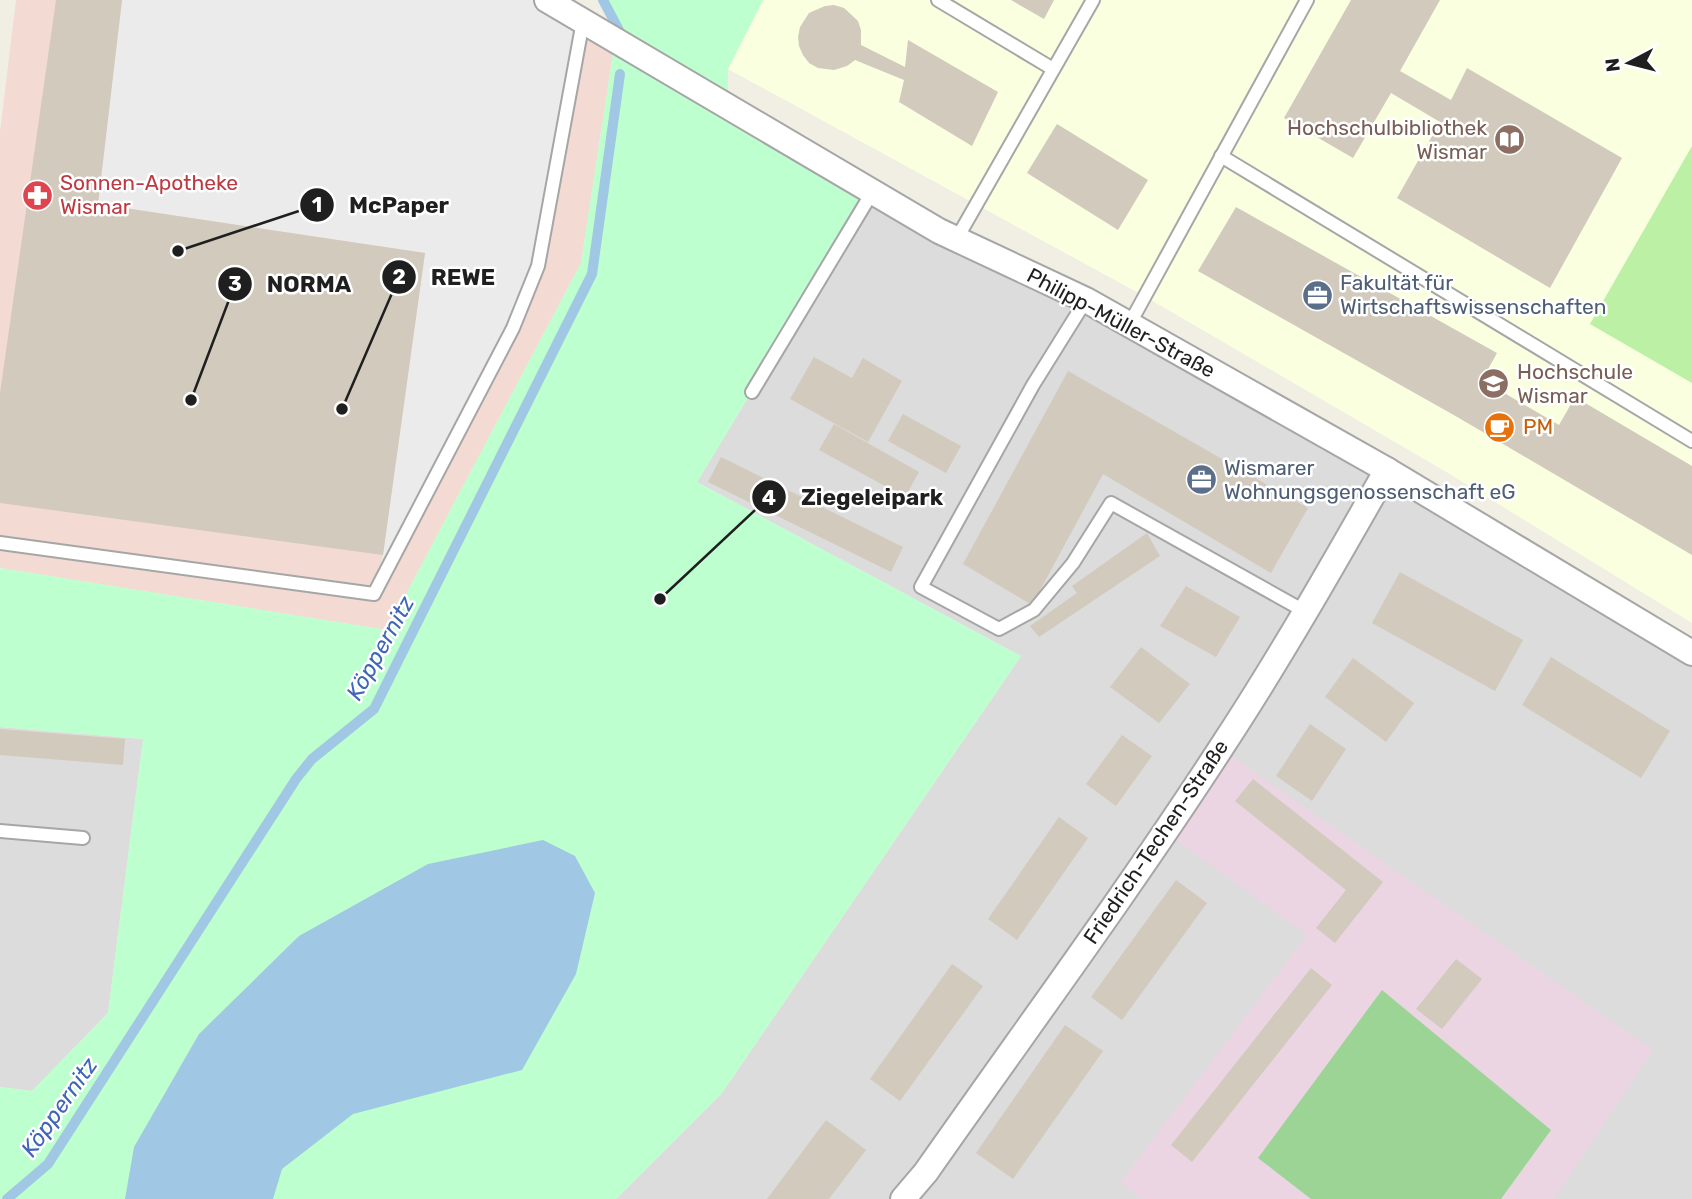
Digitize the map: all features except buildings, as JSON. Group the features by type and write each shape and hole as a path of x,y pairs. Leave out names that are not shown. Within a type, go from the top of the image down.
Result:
{"street":[{"name":"Philipp-Müller-Straße","path":"547,0 956,240 1086,299 1387,470 1692,653"},
{"name":"Friedrich-Techen-Straße","path":"904,1199 926,1172 1166,832 1221,749 1306,612 1387,470"}],"lane":[{"path":"938,0 1053,69"},
{"path":"956,240 1093,0"},
{"path":"1129,325 1307,0"},
{"path":"0,542 374,594 513,328 538,267 583,21"},
{"path":"1221,156 1692,441"},
{"path":"752,392 873,191"},
{"path":"1086,299 1033,386 921,587 999,629 1034,610 1073,563 1111,503 1306,612"},
{"path":"0,831 83,838"}],"shaded area":[{"path":"16,0 547,0 615,40 581,263 387,630 0,568 0,132"},
{"path":"122,0 547,0 583,21 538,266 374,594 383,554 425,253 98,204"},
{"name":"Hochschule Wismar","path":"763,0 1692,0 1692,623 1448,473 1144,296 728,69"},
{"path":"873,191 1692,653 1692,1199 616,1199 722,1093 1021,656 697,482"},
{"path":"0,727 143,739 108,1013 32,1091 0,1087"},
{"path":"1221,749 1653,1050 1554,1199 1141,1199 1121,1182 1307,935 1165,832"}],"green space":[{"path":"606,0 763,0 728,69 728,105 873,191 697,482 1021,656 722,1093 616,1199 0,1199 0,1087 32,1091 108,1013 143,739 0,727 0,568 387,630 581,263 615,40"},
{"path":"1692,146 1692,383 1590,324"},
{"path":"1382,990 1551,1130 1501,1199 1311,1199 1258,1158"}],"water":[{"path":"543,840 575,856 595,893 576,974 522,1070 353,1114 282,1169 273,1199 125,1199 134,1147 199,1034 299,936 428,864"}],"waterway":[{"name":"Köppernitz","path":"603,0 622,36"},
{"name":"Köppernitz","path":"7,1199 48,1164 296,779 312,759 374,709 592,274 620,74"}],"place":[{"name":"Hochschulbibliothek Wismar","path":"1510,140"},
{"name":"Sonnen-Apotheke Wismar","path":"37,195"},
{"name":"McPaper","path":"178,251"},
{"name":"Fakultät für Wirtschaftswissenschaften","path":"1317,295"},
{"name":"Hochschule Wismar","path":"1494,384"},
{"name":"NORMA","path":"191,400"},
{"name":"REWE","path":"342,409"},
{"name":"PM","path":"1500,427"},
{"name":"Wismarer Wohnungsgenossenschaft eG","path":"1201,480"},
{"name":"Ziegeleipark","path":"660,599"}]}
